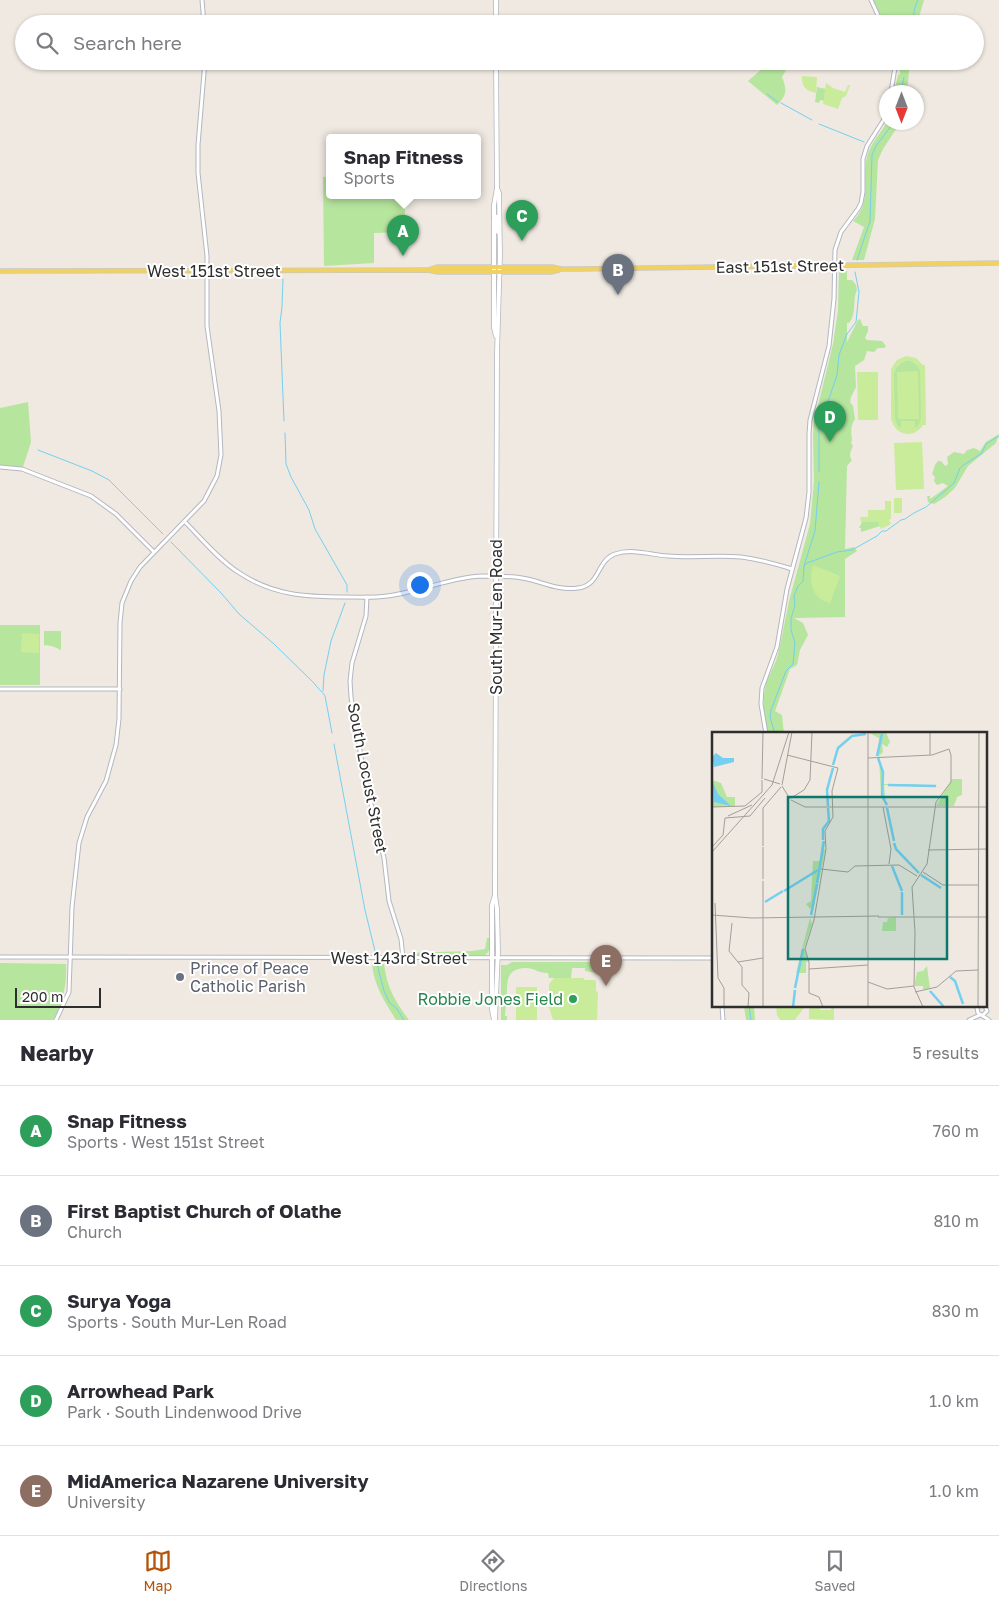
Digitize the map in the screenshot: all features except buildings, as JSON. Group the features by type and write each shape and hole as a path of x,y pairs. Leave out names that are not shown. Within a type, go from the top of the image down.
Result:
{"main road":[{"path":"496,0 496,15"},
{"name":"South Mur-Len Road","path":"496,70 497,188 494,205 494,328 497,338"},
{"name":"South Mur-Len Road","path":"495,1020 497,1010 492,905 495,896 497,338 500,270 499,193 497,188"},
{"path":"494,216 497,217 497,228 500,236"},
{"name":"East 151st Street","path":"494,270 551,272 561,269 999,263"},
{"name":"West 151st Street","path":"0,272 428,270 438,272 494,270"}],"street":[{"path":"202,0 203,15"},
{"path":"871,0 878,15"},
{"path":"56,1020 69,992 72,907 79,842 110,768 120,719 120,623 122,603 134,576 209,494 218,473 221,455 219,411 208,326 207,250 198,165 198,138 204,70"},
{"path":"892,85 895,70"},
{"path":"766,732 761,704 762,688 777,647 784,601 803,534 809,499 808,434 828,346 833,314 835,250 838,238 861,203 863,159 866,148 879,127"},
{"path":"0,466 22,469 91,496 116,514 154,552"},
{"path":"185,522 227,564 245,577 262,586 304,597 398,595 458,579 496,577 522,578 556,588 578,588 590,584 602,565 609,558 620,553 636,552 668,556 740,557 792,569"},
{"name":"South Locust Street","path":"368,597 366,616 352,663 351,697 361,758 384,858 389,901 402,939 403,958"},
{"path":"0,689 120,689"},
{"name":"West 143rd Street","path":"0,958 712,958"},
{"path":"971,1019 977,1008 989,1020"},
{"path":"986,1008 989,1020"},
{"path":"971,1019 987,1012"}],"green space":[{"path":"873,0 924,0 920,15 880,15"},
{"path":"761,70 786,70 782,77 785,85 784,95 777,105 748,81"},
{"path":"900,70 909,70 908,85 896,85"},
{"path":"802,76 817,77 816,93 809,91 805,87 802,83"},
{"path":"826,83 833,88 845,92 848,85 850,85 838,109 823,104"},
{"path":"817,87 826,89 824,101 820,100 819,103 815,102"},
{"path":"882,130 895,130 878,160 875,219 864,260 852,260 864,227 853,221 862,207 867,157"},
{"path":"323,177 326,177 326,199 405,199 405,232 374,233 374,263 324,266"},
{"path":"847,271 847,280 852,280 857,290 853,316 849,323 847,323 847,342 860,319 863,326 868,326 865,338 867,340 882,341 886,346 878,348 874,352 867,351 864,360 855,366 856,387 850,402 853,406 855,419 851,430 851,443 853,446 850,455 852,460 847,466 845,549 854,547 857,551 845,559 845,617 794,618 803,623 808,635 800,650 797,665 790,669 775,711 782,715 784,732 768,732 764,713 766,683 776,661 789,601 810,524 814,481 814,422 833,344 838,310 839,272"},
{"path":"906,356 916,358 925,365 926,425 909,434 900,432 893,424 891,418 891,369 897,360","holes":["909,360 916,363 920,371 921,418 915,429 915,421 901,421 901,429 897,425 895,418 894,373 898,364"]},
{"path":"909,360 916,364 920,370 922,411 921,421 917,428 906,430 899,427 895,420 894,373 899,364"},
{"path":"918,371 919,419 898,419 897,372"},
{"path":"857,372 878,372 878,420 858,420"},
{"path":"28,402 31,442 23,467 0,465 0,408"},
{"path":"999,434 996,443 968,466 955,488 934,504 928,502 927,496 930,496 930,499 948,486 943,483 937,485 934,481 935,477 932,474 938,461 941,461 945,466 948,464 947,457 954,452 964,454 967,450 974,448 980,451 986,442"},
{"path":"922,442 924,489 896,490 894,443"},
{"path":"894,498 902,498 902,513 894,513"},
{"path":"885,501 891,501 891,518 889,520 891,524 881,529 878,522 861,522 860,517 868,517 868,510 885,510"},
{"path":"862,522 879,522 880,526 861,532 861,528 859,528"},
{"path":"813,565 840,576 830,603 819,598 815,593 811,583"},
{"path":"0,625 40,625 40,685 0,685"},
{"path":"44,631 61,631 61,650 44,645"},
{"path":"22,633 39,634 39,653 21,652"},
{"path":"489,928 490,947 485,955 409,956 406,953 485,949 487,938 489,938"},
{"path":"512,962 602,962 603,978 598,973 585,971 585,968 572,968 571,978 549,978 548,973 529,968 518,969 509,976 505,1016 507,1016 507,1020 501,1020 501,965 507,965"},
{"path":"0,963 66,964 64,993 53,1020 0,1020"},
{"path":"372,964 384,964 392,994 409,1020 396,1020 378,987"},
{"name":"Robbie Jones Field","path":"554,978 584,978 584,980 596,981 596,991 598,992 597,1020 553,1020 549,1007 549,984"},
{"path":"516,987 537,987 537,1020 516,1020"},
{"path":"744,1008 754,1008 755,1020 746,1020"},
{"path":"776,1008 804,1008 795,1020 780,1020"},
{"path":"809,1008 831,1010 831,1008 834,1008 834,1020 809,1019"}],"waterway":[{"path":"914,15 918,0"},
{"path":"902,85 904,77"},
{"path":"767,94 778,102"},
{"path":"781,103 812,120"},
{"path":"819,124 864,142"},
{"path":"857,260 870,221 872,155 888,130"},
{"path":"819,472 819,428 837,375 839,355 847,334 856,322 859,292 855,272"},
{"path":"283,279 280,323 284,421"},
{"path":"285,433 286,464 291,477 309,510 315,529 347,585 347,592"},
{"path":"804,566 807,563 837,552 852,550 926,507 954,483 962,466 982,453 986,444 999,436"},
{"path":"38,450 92,471 109,480 163,534"},
{"path":"774,732 770,717 771,710 786,671 793,664 795,643 791,630 791,618 795,606 794,596 798,586 803,581 804,566 815,531 819,482"},
{"path":"171,542 239,614 274,644 325,696 332,733"},
{"path":"323,691 324,675 331,641 345,603"},
{"path":"334,744 365,910 375,951"},
{"path":"377,964 389,1002 397,1009 404,1020"},
{"path":"749,1008 751,1020"}],"place":[{"name":"Surya Yoga","path":"522,241"},
{"name":"Snap Fitness","path":"403,256"},
{"name":"First Baptist Church of Olathe","path":"618,295"},
{"name":"Arrowhead Park","path":"830,442"},
{"name":"Prince of Peace Catholic Parish","path":"180,977"},
{"name":"MidAmerica Nazarene University","path":"606,986"},
{"name":"Robbie Jones Field","path":"573,999"}]}
